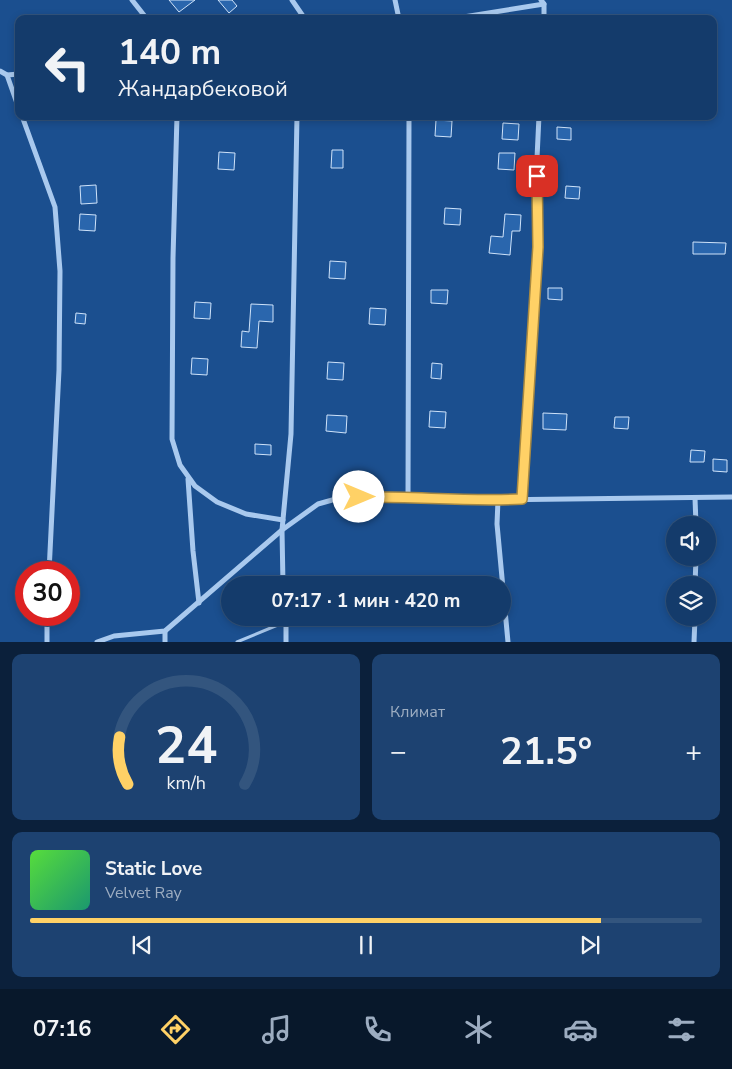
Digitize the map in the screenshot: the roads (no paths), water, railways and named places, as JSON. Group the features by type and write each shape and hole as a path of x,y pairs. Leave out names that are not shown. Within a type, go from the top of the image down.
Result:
{"street":[{"path":"132,0 144,15"},
{"path":"292,0 302,15"},
{"path":"395,0 398,15"},
{"path":"472,15 542,2 544,15"},
{"path":"0,71 6,74 15,74"},
{"path":"6,74 15,98"},
{"path":"23,120 55,207 60,271 59,370 50,561"},
{"path":"177,120 173,258 172,439 180,465 188,479 195,486 217,502 246,514 283,520"},
{"path":"283,576 282,530 290,434 297,120"},
{"path":"408,497 409,120"},
{"path":"522,499 538,247 537,158 539,120"},
{"path":"188,479 199,603"},
{"path":"97,642 114,636 165,630 199,603 282,530 318,504 343,497 498,500 732,497"},
{"path":"695,498 696,516"},
{"path":"498,500 497,524 508,642"},
{"path":"47,626 47,642"},
{"path":"286,626 286,642"},
{"path":"694,642 695,626"},
{"path":"165,630 165,642"}],"lane":[{"path":"237,642 271,626"}]}
